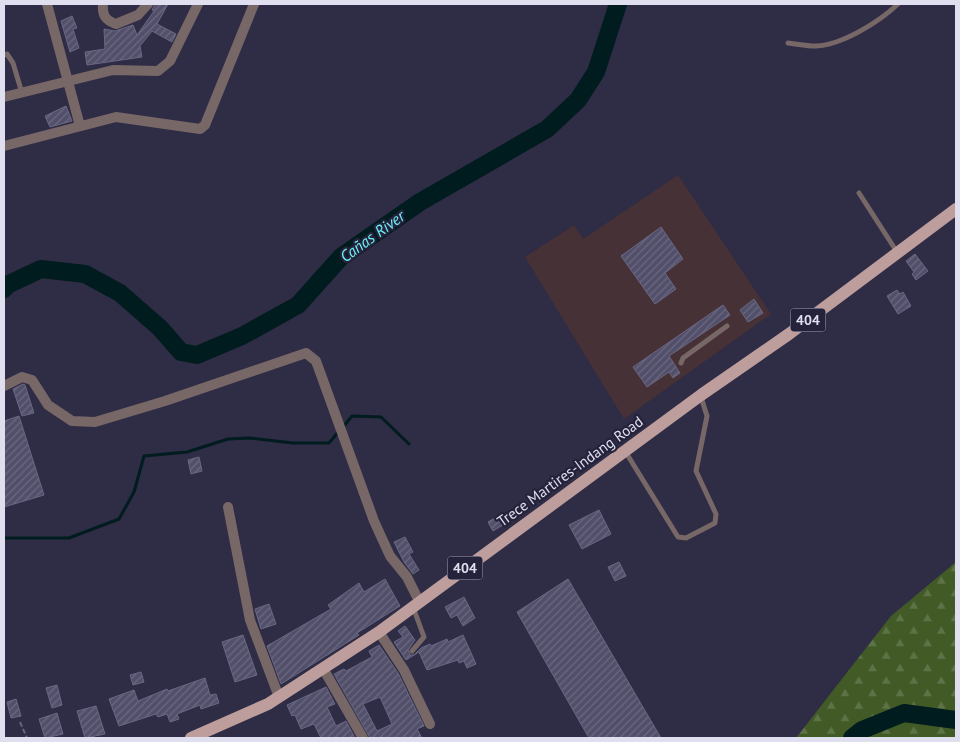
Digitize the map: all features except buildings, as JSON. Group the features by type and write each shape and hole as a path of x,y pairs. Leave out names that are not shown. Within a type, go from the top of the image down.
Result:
{"main road":[{"name":"Trece Martires-Indang Road","path":"191,738 255,711 279,698 379,632 701,395 789,334 956,209"}],"street":[{"path":"47,4 80,126"},
{"path":"103,4 102,13 108,21 116,24 138,15 148,4"},
{"path":"4,97 113,70 158,71 170,61 198,4"},
{"path":"4,146 116,117 200,129 205,125 254,4"},
{"path":"4,386 22,377 32,380 48,405 72,421 95,422 165,401 306,353 316,361 374,521 390,556 407,577 416,604"},
{"path":"228,507 250,620 279,698"},
{"path":"379,632 404,670 430,724"},
{"path":"324,670 363,738"}],"lane":[{"path":"788,43 815,46 834,43 851,36 898,4"},
{"path":"4,55 7,54 14,63 22,93"},
{"path":"859,193 897,252"},
{"path":"681,363 683,358 727,326"},
{"path":"625,451 678,536 686,538 715,522 716,514 696,471 707,416 701,395"},
{"path":"412,651 424,637 416,604"}],"path":[{"path":"20,722 27,738"}],"shaded area":[{"path":"678,175 771,314 624,419 525,257 574,225 583,239"}],"green space":[{"path":"956,562 956,738 796,738 891,616"}],"waterway":[{"name":"Cañas River","path":"4,289 7,285 41,269 85,274 120,293 160,328 181,352 197,355 242,336 298,305 341,257 420,202 547,129 578,100 596,72 618,4"},
{"path":"343,427 352,416 381,417 409,444"},
{"path":"4,538 69,538 119,519 134,492 144,456 187,452 228,439 250,438 293,443 329,443 339,431"},
{"path":"852,738 862,730 904,713 956,720"}]}
